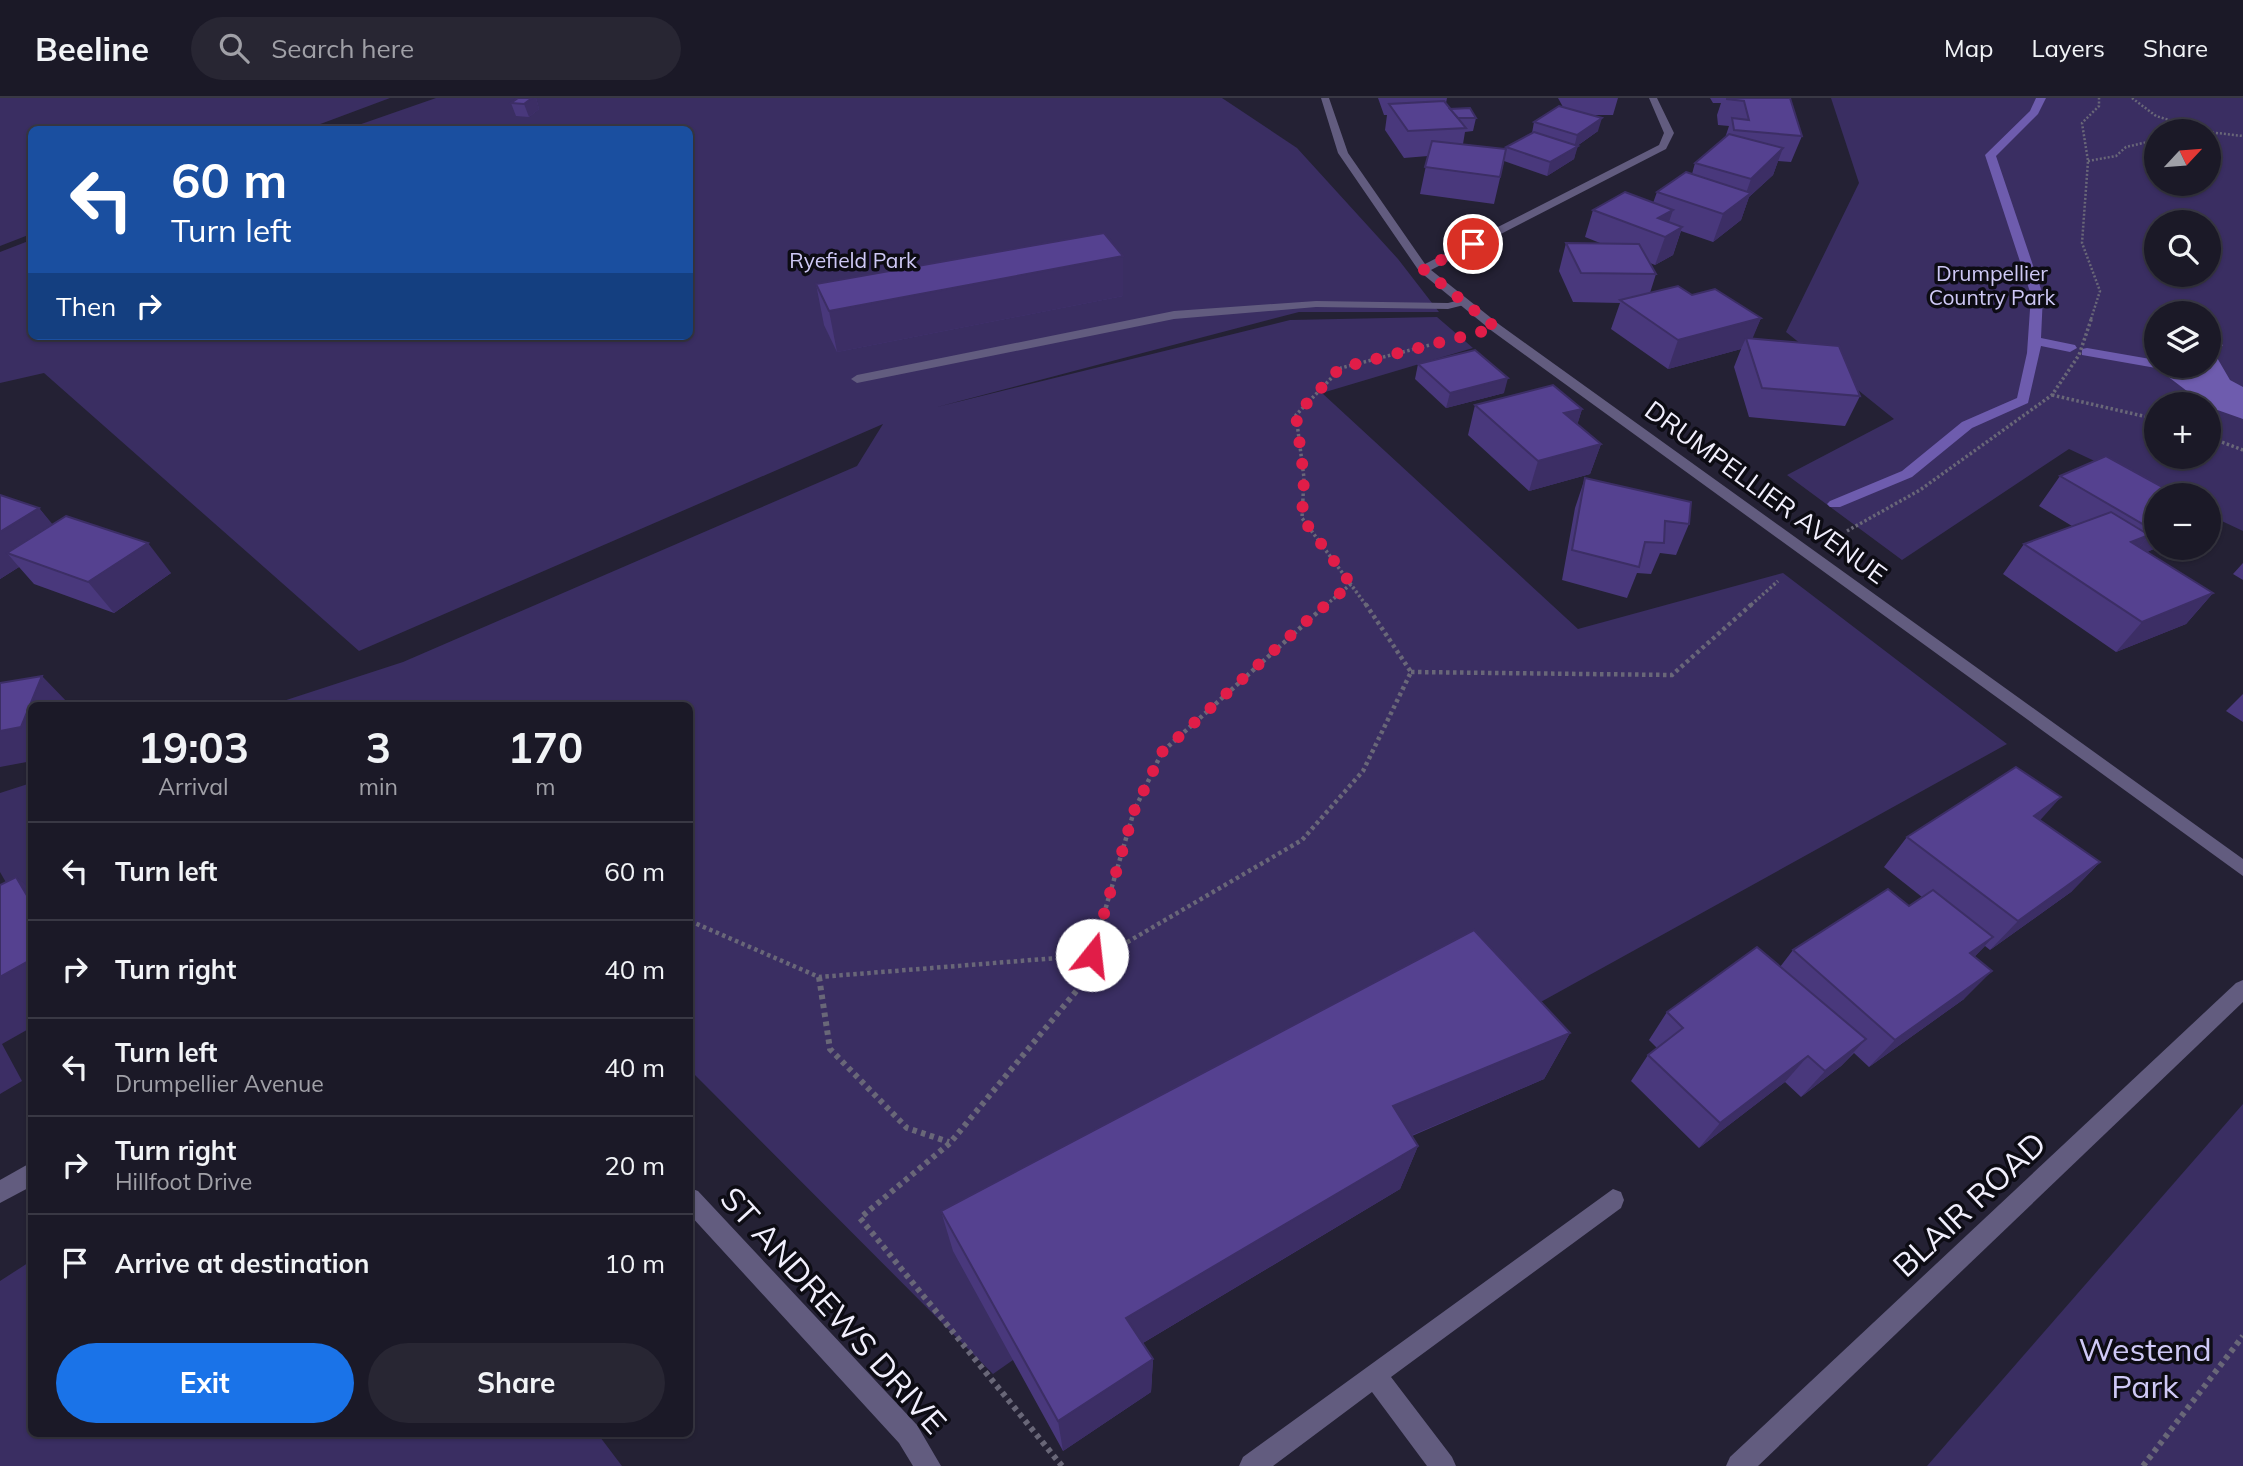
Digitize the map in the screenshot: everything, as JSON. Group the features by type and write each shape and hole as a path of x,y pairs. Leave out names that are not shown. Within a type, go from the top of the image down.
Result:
{"street":[{"name":"DRUMPELLIER AVENUE","path":"1325,98 1343,153 1423,269 1496,328 2243,869"},
{"path":"1423,269 1663,147 1669,133 1653,98"},
{"path":"857,379 1174,316 1316,304 1448,306 1464,302"},
{"name":"BLAIR ROAD","path":"1739,1466 2243,989"},
{"path":"0,1192 28,1175"},
{"path":"1252,1466 1613,1200"},
{"name":"ST ANDREWS DRIVE","path":"693,1202 908,1434 928,1466"},
{"path":"1374,1375 1443,1466"}],"path":[{"path":"1411,672 1672,675 1810,553 1920,490 2052,395 2079,355 2100,291 2082,243 2088,161 2082,123 2099,106 2099,98"},
{"path":"2132,98 2156,116 2165,119"},
{"path":"2221,134 2243,136"},
{"path":"2088,161 2116,156 2126,147 2144,143"},
{"path":"1411,672 1302,518 1304,478 1296,415 1340,368 1496,328"},
{"path":"2052,395 2144,416"},
{"path":"2221,442 2243,450"},
{"path":"1092,955 1134,811 1162,752 1351,584"},
{"path":"1062,1466 860,1218 950,1143 1107,954 1302,839 1363,771 1411,672"},
{"path":"693,922 819,977 1107,954"},
{"path":"819,977 830,1049 907,1128 950,1143"},
{"path":"2143,1466 2243,1336"}],"green space":[{"path":"0,98 390,98 315,126 28,126 28,235 0,246"},
{"name":"Ryefield Park","path":"436,98 1222,98 1297,148 1398,259 1439,312 1299,312 937,407 1290,320 1437,317 1473,348 1322,393 1578,629 1783,573 2007,744 1456,1049 993,1374 693,1073 693,702 280,702 403,662 857,466 883,424 359,651 44,373 0,383 0,252 28,241 28,340 693,340 693,126 356,126"},
{"name":"Drumpellier Country Park","path":"1831,98 2243,98 2243,531 2221,521 2221,483 2144,484 2069,449 1902,560 1787,475 1894,419 1786,332 1859,183"},
{"path":"28,784 28,900 19,905 0,872 0,793"},
{"name":"Westend Park","path":"2243,1104 2243,1466 1927,1466"},
{"path":"28,1263 28,1437 600,1437 622,1466 0,1466 0,1281"}],"shaded area":[{"path":"2221,365 2230,380 2243,387 2243,419 2221,411 2221,392 2188,392 2170,378 2221,378"}],"building":[{"path":"518,98 532,98 524,104 511,103"},
{"path":"1727,98 1790,98 1802,136 1734,130 1732,118 1749,120 1744,101"},
{"path":"1444,101 1466,128 1408,131 1389,104"},
{"path":"1559,106 1602,118 1577,135 1534,122"},
{"path":"1470,108 1476,118 1458,118 1450,109"},
{"path":"1534,132 1578,146 1550,162 1506,147"},
{"path":"1729,134 1783,148 1751,179 1695,163"},
{"path":"1432,141 1506,149 1500,177 1425,167"},
{"path":"1686,172 1751,193 1723,214 1657,192"},
{"path":"1625,192 1673,210 1658,218 1682,227 1665,237 1593,210"},
{"path":"1104,233 1123,256 829,311 816,284"},
{"path":"1566,243 1639,244 1656,274 1581,273"},
{"path":"1678,286 1692,295 1715,289 1761,318 1678,340 1620,300"},
{"path":"1746,338 1839,346 1860,396 1762,388"},
{"path":"1475,350 1508,378 1450,393 1418,364"},
{"path":"1553,385 1582,409 1564,413 1601,444 1538,461 1475,405"},
{"path":"2106,456 2155,483 2144,483 2144,525 2060,476"},
{"path":"1585,478 1691,502 1689,524 1665,521 1664,543 1645,542 1639,567 1572,550"},
{"path":"0,495 39,508 0,532"},
{"path":"2111,512 2144,532 2144,537 2131,542 2144,550 2144,560 2160,560 2213,593 2142,622 2024,544"},
{"path":"66,516 148,543 88,582 7,553"},
{"path":"42,676 31,702 28,702 28,710 21,727 0,731 0,683"},
{"path":"2016,767 2061,797 2034,816 2100,862 2018,921 1907,837"},
{"path":"16,877 28,897 28,961 0,977 0,885"},
{"path":"1888,889 1909,906 1933,890 1993,937 1970,953 1992,971 1895,1040 1793,950"},
{"path":"1474,930 1570,1033 1393,1106 1418,1146 1126,1318 1153,1359 1058,1421 941,1211"},
{"path":"1757,947 1866,1039 1825,1071 1808,1056 1720,1123 1648,1055 1683,1028 1667,1012"}],"waterway":[{"path":"1835,504 1907,474 1967,425 2023,400 2034,353 2037,295 1990,155 2034,112 2041,98"},
{"path":"2035,341 2070,348"},
{"path":"2087,352 2144,362"}],"route":[{"path":"1092,955 1134,811 1162,752 1351,584 1302,518 1304,478 1296,415 1340,368 1496,328 1423,269 1473,244"}]}
